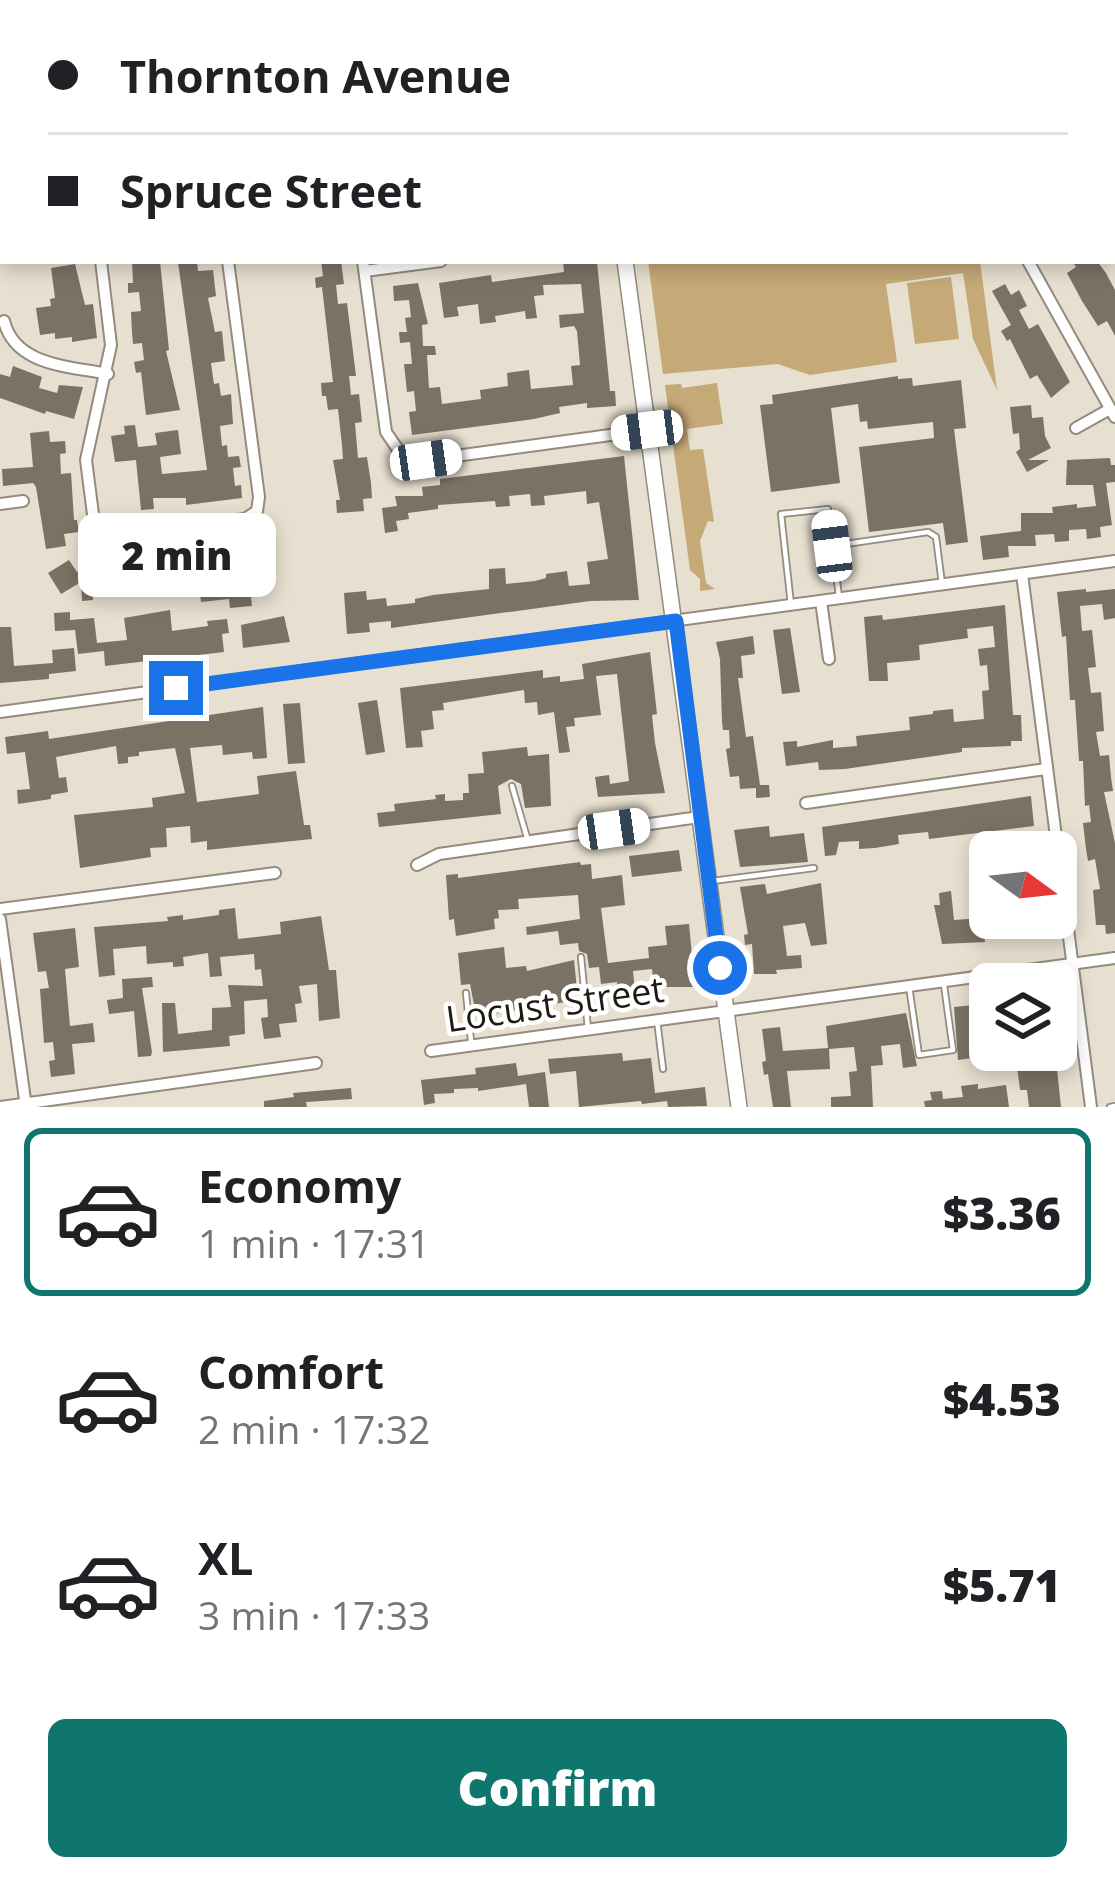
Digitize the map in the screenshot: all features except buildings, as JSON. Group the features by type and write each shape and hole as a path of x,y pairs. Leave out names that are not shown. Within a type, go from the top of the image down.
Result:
{"main road":[{"path":"625,264 739,1107"}],"street":[{"path":"101,264 110,328 108,374 86,460 94,522 103,534 120,536 245,519 257,511 260,497 227,264"},
{"path":"395,264 364,266 386,432 400,454 426,460 647,430"},
{"path":"1030,264 1113,413 1076,428"},
{"path":"4,321 13,344 32,357 108,374"},
{"path":"0,504 23,501"},
{"path":"0,712 1115,561"},
{"path":"1022,574 1072,963"},
{"path":"821,601 829,658"},
{"path":"806,803 1046,770"},
{"path":"417,865 439,854 700,817"},
{"path":"0,909 274,874"},
{"path":"0,919 25,1105"},
{"name":"Locust Street","path":"1077,963 1115,958"},
{"name":"Locust Street","path":"431,1051 969,978"},
{"path":"1077,1002 1091,1107"},
{"path":"0,1107 316,1063"}],"lane":[{"path":"791,605 782,514 828,509 839,599"},
{"path":"832,546 931,533 936,537 942,584"},
{"path":"512,786 528,841"},
{"path":"708,881 814,868"},
{"path":"581,957 588,1030"},
{"path":"909,986 920,1054 953,1050 944,981"},
{"path":"466,993 471,1045"},
{"path":"657,1020 663,1069"}],"shaded area":[{"path":"648,264 980,264 997,390 973,339 963,273 886,284 897,362 810,375 778,364 663,374"},
{"path":"951,277 959,339 915,344 907,283"},
{"path":"717,383 723,424 687,429 690,450 703,449 714,522 708,521 700,541 706,583 715,589 700,591 700,579 690,570 665,385 681,384 682,388"}],"route":[{"path":"176,688 676,621 720,968"}]}
